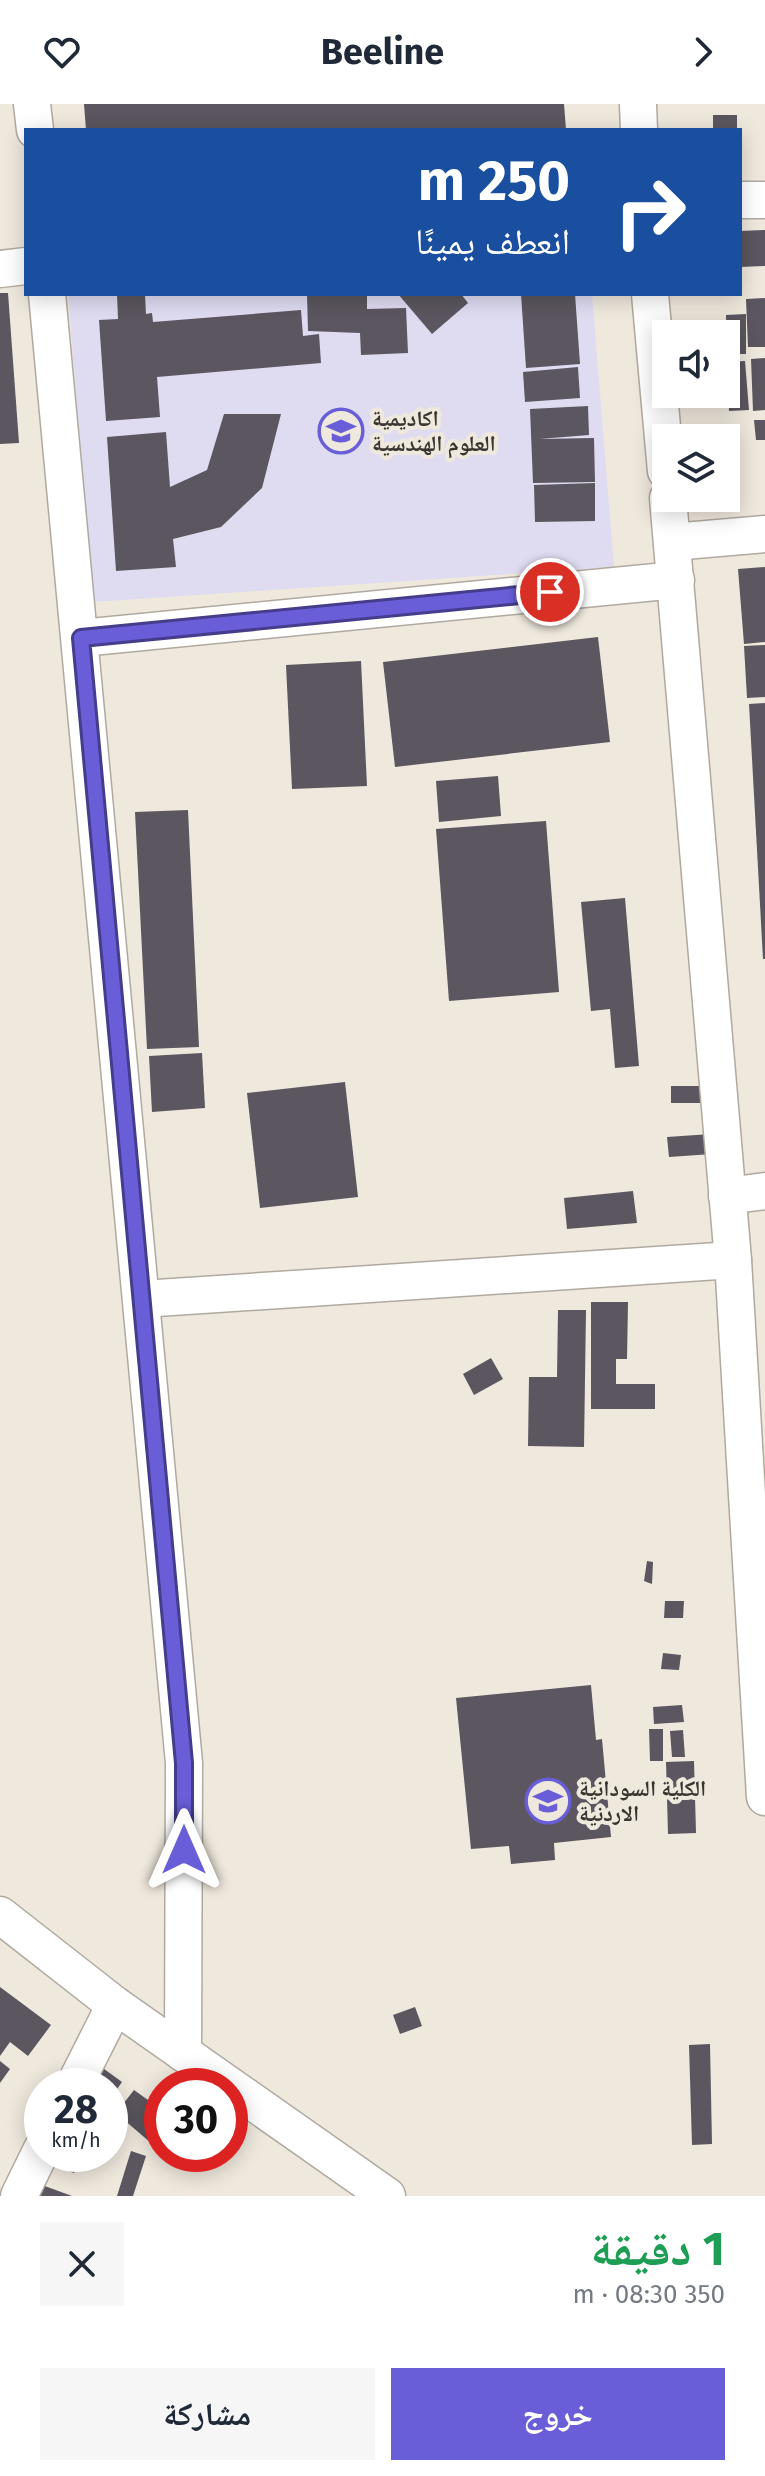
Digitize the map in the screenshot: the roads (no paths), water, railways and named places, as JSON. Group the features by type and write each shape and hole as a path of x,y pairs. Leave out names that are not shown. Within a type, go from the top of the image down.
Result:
{"street":[{"path":"32,104 35,128"},
{"path":"638,104 639,128"},
{"path":"742,200 765,200"},
{"path":"0,269 24,266"},
{"path":"47,296 184,1763 183,2053"},
{"path":"650,296 662,424"},
{"path":"669,512 733,1260 765,1797"},
{"path":"672,542 765,534"},
{"path":"81,638 676,580"},
{"path":"727,1196 765,1191"},
{"path":"142,1299 733,1260"},
{"path":"0,1915 115,2005 387,2196"},
{"path":"83,2068 115,2005"},
{"path":"14,2192 27,2172"}],"place":[{"name":"اكاديمية العلوم الهندسية","path":"341,431"},
{"name":"الكلية السودانية الاردنية","path":"548,1801"}]}
